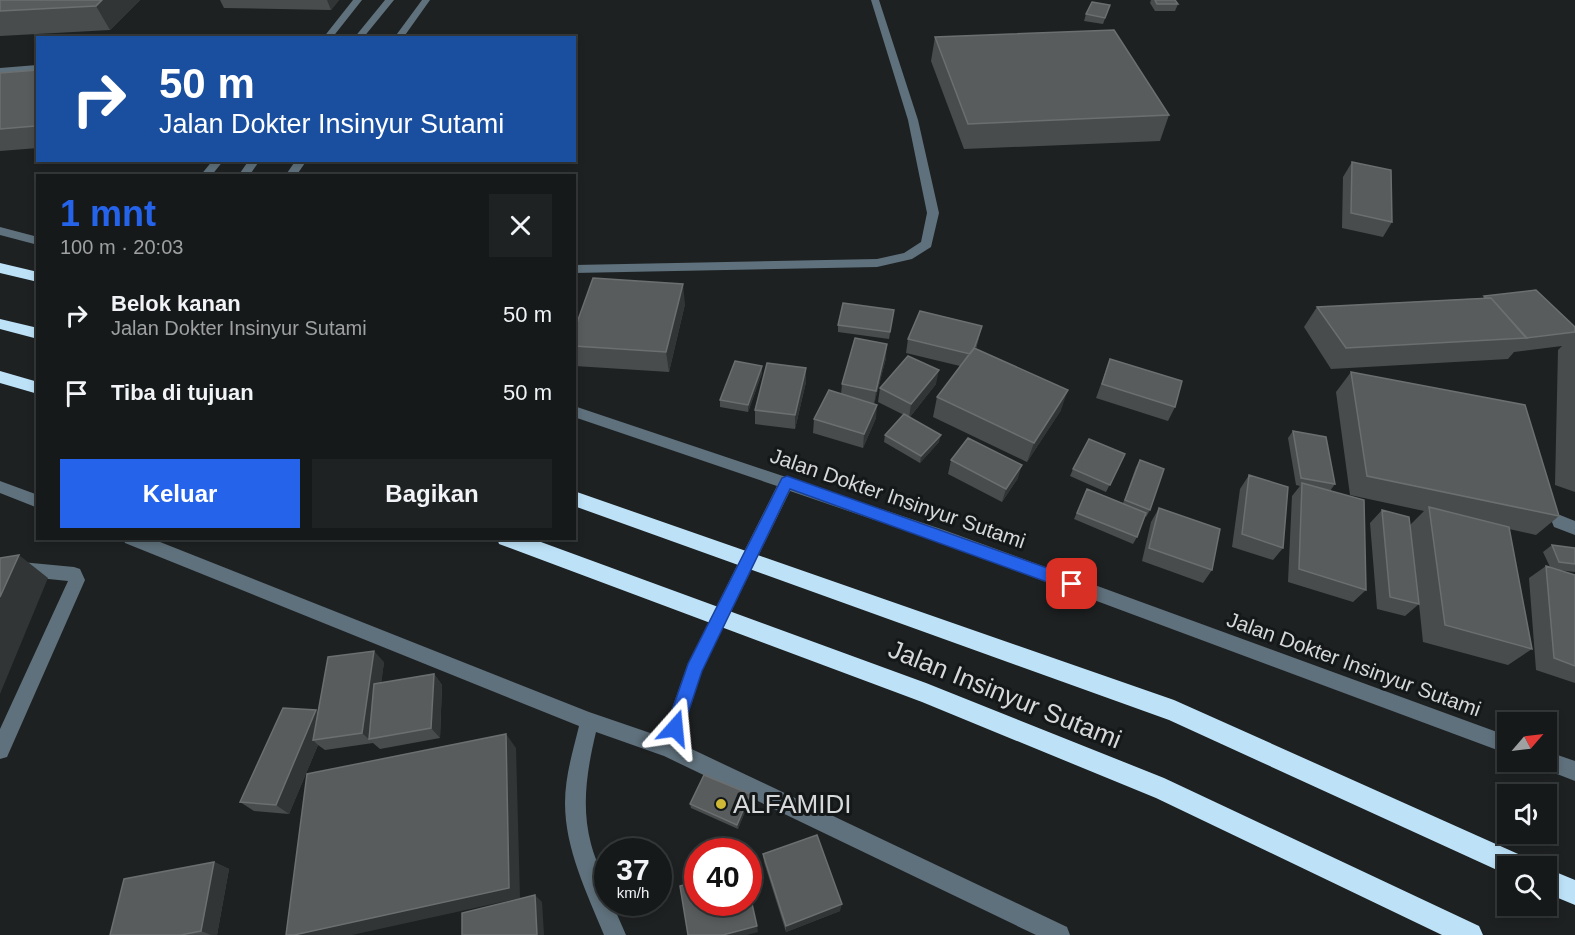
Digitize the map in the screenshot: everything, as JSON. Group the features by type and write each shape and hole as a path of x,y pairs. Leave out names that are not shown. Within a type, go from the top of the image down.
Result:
{"highway":[{"path":"0,268 36,277"},
{"path":"0,324 36,333"},
{"path":"0,377 36,387"},
{"name":"Jalan Insinyur Sutami","path":"576,499 1174,711 1497,857"},
{"name":"Jalan Insinyur Sutami","path":"511,540 926,693 1164,790 1470,935"},
{"path":"1557,885 1575,893"}],"street":[{"path":"329,36 358,0"},
{"path":"360,36 390,0"},
{"path":"399,36 426,0"},
{"path":"576,269 878,263 908,256 927,244 932,233 933,213 913,120 875,0"},
{"path":"0,71 36,68"},
{"path":"207,174 217,162"},
{"path":"0,231 36,240"},
{"name":"Jalan Dokter Insinyur Sutami","path":"576,412 949,539 1497,742"},
{"path":"668,748 694,669 787,482"},
{"path":"3,492 36,501"},
{"path":"136,540 589,721 668,748 1059,935"},
{"path":"0,567 76,576 0,750"},
{"path":"589,721 576,785 575,816 594,886 615,935"},
{"path":"1557,764 1575,771"}],"building":[{"path":"0,0 102,0 96,6 0,11"},
{"path":"1155,0 1175,0 1178,4 1157,4"},
{"path":"1092,2 1110,5 1105,18 1086,14"},
{"path":"1114,30 1169,115 968,124 935,37"},
{"path":"36,70 35,126 0,129 0,73"},
{"path":"1352,162 1391,170 1392,222 1351,213"},
{"path":"593,278 683,284 666,352 576,346 576,325"},
{"path":"1536,290 1575,327 1575,332 1526,338 1491,298 1484,296"},
{"path":"1491,298 1527,338 1346,348 1317,307"},
{"path":"843,303 894,310 890,332 838,325"},
{"path":"920,311 982,326 974,349 970,354 908,339"},
{"path":"855,338 887,344 876,391 842,384"},
{"path":"974,348 1068,390 1034,443 937,397"},
{"path":"908,356 939,370 911,404 880,388"},
{"path":"1110,359 1182,381 1175,407 1102,384"},
{"path":"735,361 762,366 748,405 720,400"},
{"path":"767,363 806,368 795,415 755,410"},
{"path":"1351,372 1525,405 1559,516 1367,476"},
{"path":"829,390 877,405 864,434 814,419"},
{"path":"904,414 941,435 921,456 885,435"},
{"path":"1293,431 1326,437 1335,484 1301,478"},
{"path":"968,438 1022,465 1006,489 951,460"},
{"path":"1089,439 1125,454 1110,485 1073,469"},
{"path":"1140,460 1164,469 1150,510 1125,500"},
{"path":"1249,475 1288,487 1283,548 1242,534"},
{"path":"1302,483 1364,500 1366,590 1299,569"},
{"path":"1087,489 1146,513 1137,537 1077,513"},
{"path":"1429,507 1509,527 1532,649 1445,625"},
{"path":"1159,508 1220,529 1212,570 1149,548"},
{"path":"1382,510 1409,517 1419,604 1390,597"},
{"path":"1552,545 1575,548 1575,564 1559,562"},
{"path":"19,555 0,597 0,558"},
{"path":"1546,566 1575,575 1575,666 1554,658"},
{"path":"374,651 362,733 313,740 328,657"},
{"path":"434,674 431,728 369,739 374,684"},
{"path":"283,708 316,710 276,805 240,802"},
{"path":"506,734 509,888 286,935 307,774"},
{"name":"ALFAMIDI","path":"704,775 750,794 737,825 690,804"},
{"path":"817,835 842,904 786,926 763,854"},
{"path":"214,862 201,931 181,935 110,935 124,879"},
{"path":"684,885 684,910 680,886"},
{"path":"535,895 537,935 462,935 462,913"},
{"path":"685,916 755,916 757,926 723,935 688,935"}],"place":[{"name":"ALFAMIDI","path":"721,804"}],"route":[{"path":"675,728 694,669 777,498 787,482 1072,584"}]}
